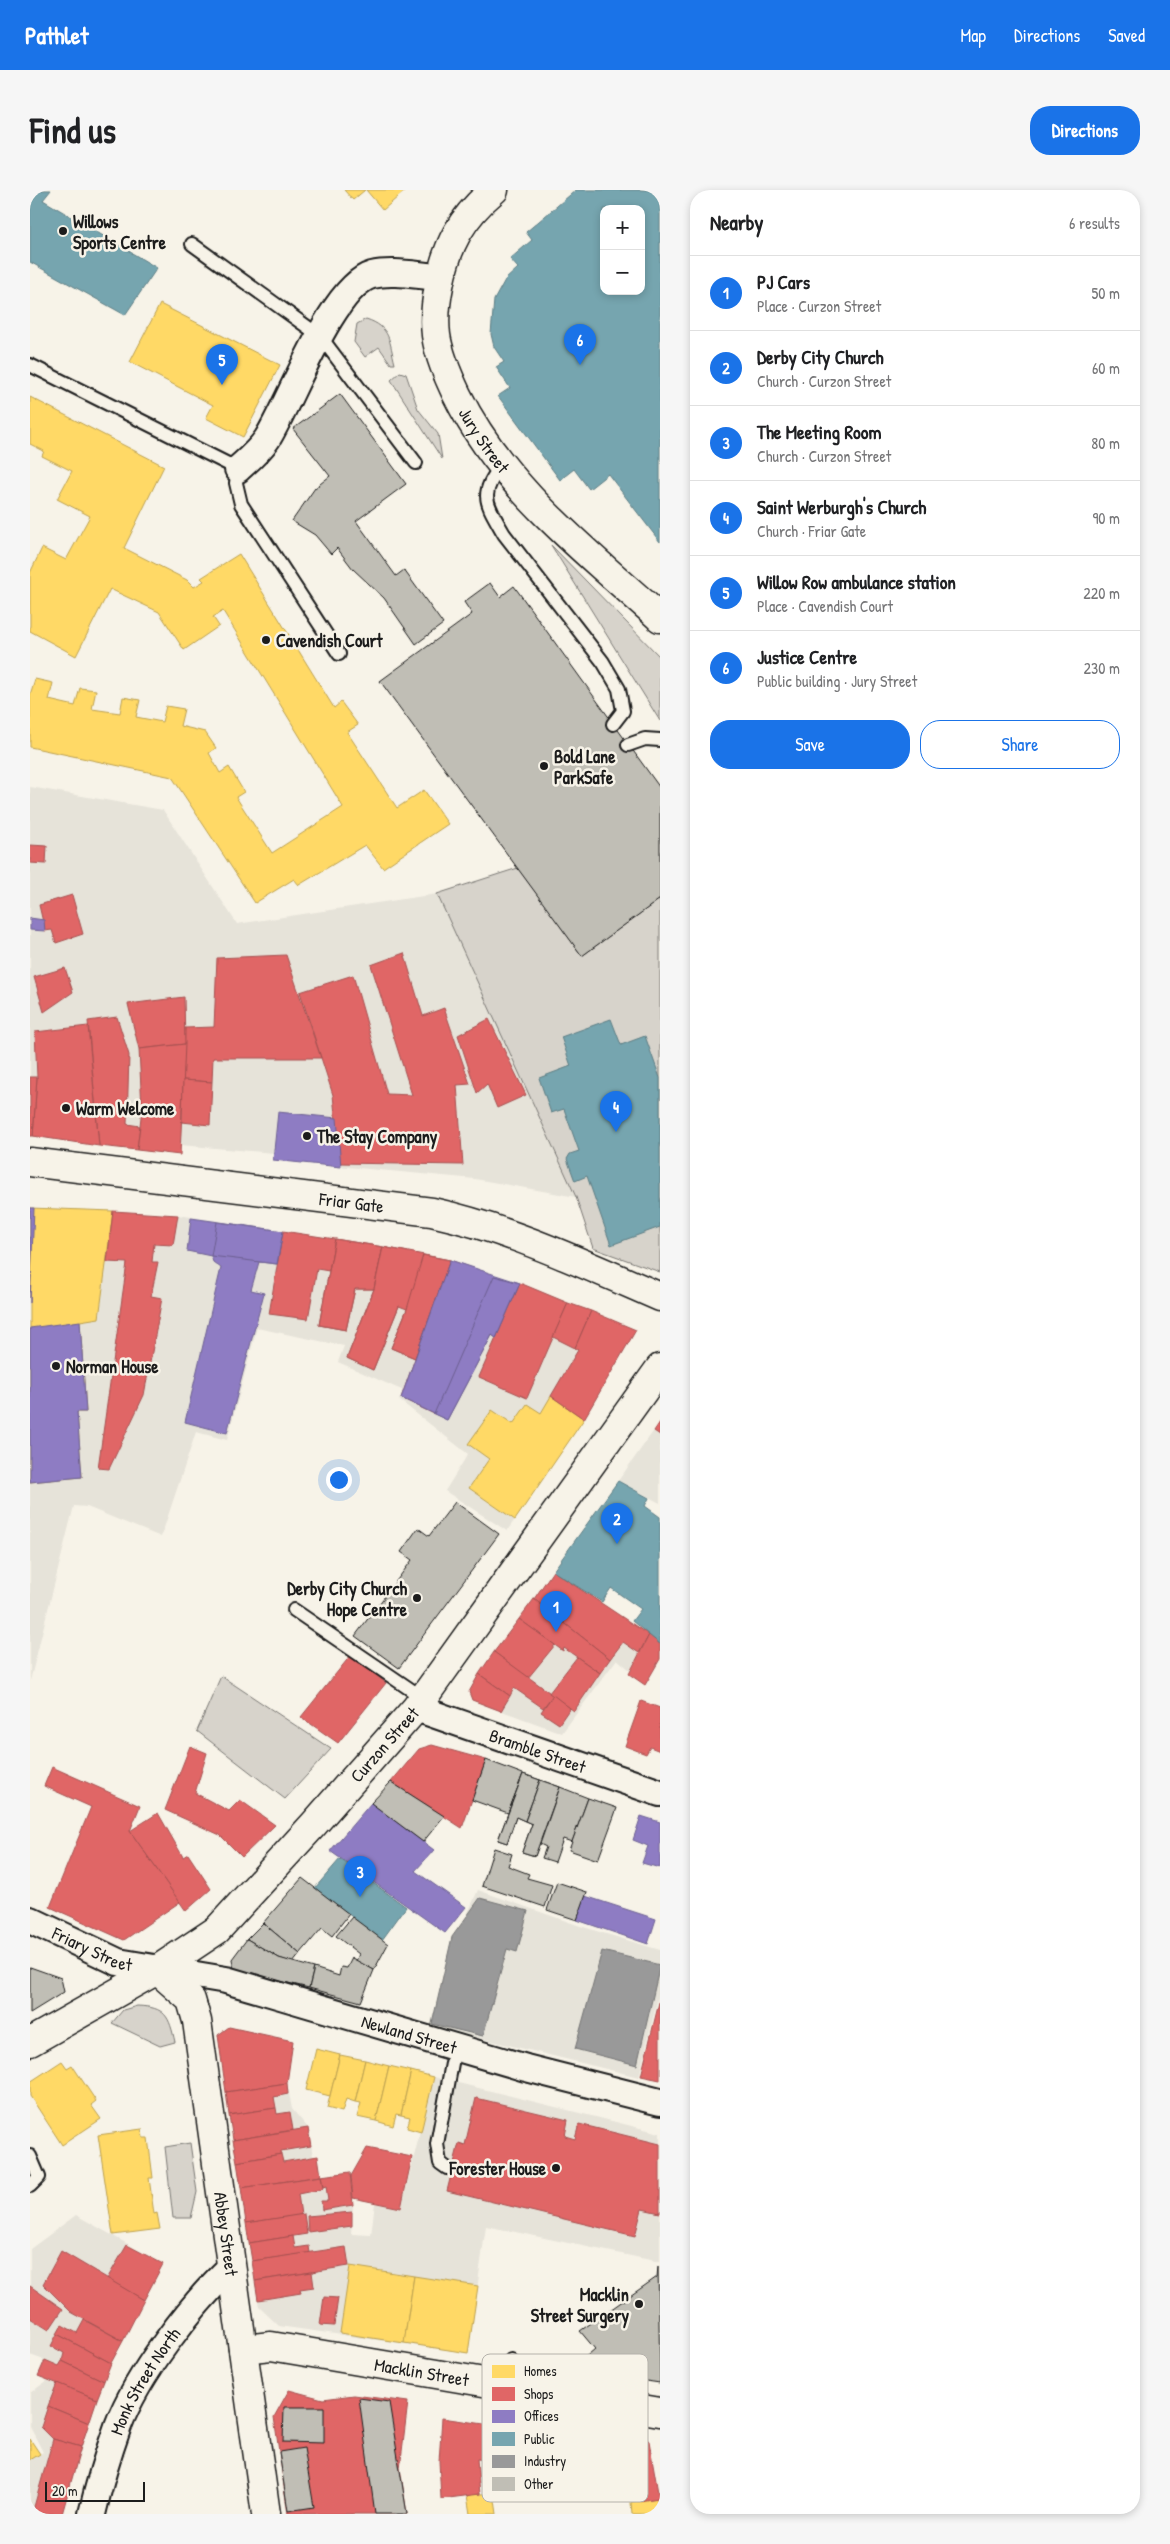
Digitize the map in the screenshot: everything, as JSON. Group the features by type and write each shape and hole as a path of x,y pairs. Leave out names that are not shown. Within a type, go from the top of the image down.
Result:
{"street":[{"name":"Jury Street","path":"494,190 463,221 452,240 441,277 436,305 438,347 461,402 501,467 535,504 660,618"},
{"path":"238,469 266,440 330,317 351,290 371,276 402,274 441,277"},
{"name":"Friar Gate","path":"30,1162 441,1214 460,1218 525,1241 660,1296"},
{"name":"Curzon Street","path":"30,2042 157,1970 216,1930 314,1824 420,1703 660,1368"},
{"name":"Bramble Street","path":"420,1703 660,1793"},
{"name":"Friary Street","path":"30,1920 118,1962 157,1970"},
{"name":"Newland Street","path":"157,1970 226,1980 455,2047 660,2102"},
{"name":"Abbey Street","path":"157,1970 191,2000 197,2021 266,2514"},
{"name":"Monk Street North","path":"92,2514 119,2424 137,2386 210,2287 232,2267"},
{"name":"Macklin Street","path":"243,2348 271,2346 482,2383"}],"lane":[{"path":"192,244 320,336 416,463"},
{"path":"30,365 238,469 236,483 241,504 339,654"},
{"path":"501,467 488,481 486,496 494,516 504,534 603,662 619,689 623,711 613,724"},
{"path":"628,745 645,739 660,740"},
{"path":"294,1610 420,1703"},
{"path":"447,2168 440,2163 438,2144 455,2047"},
{"path":"30,2156 39,2177 30,2186"}],"shaded area":[{"path":"366,319 374,322 385,331 390,342 395,364 391,364 379,347 365,357 354,342 357,324"},
{"path":"400,372 406,374 418,409 438,434 442,459 391,380"},
{"path":"551,545 660,657 660,721"},
{"path":"30,787 163,810 237,924 437,894 490,999 576,1197 475,1179 273,1160 274,1153 180,1145 137,1150 30,1136"},
{"path":"518,868 582,956 660,899 660,1272 593,1248 576,1197 437,894"},
{"path":"30,1208 178,1215 376,1245 450,1260 520,1283 636,1330 584,1419 507,1531 445,1491 468,1454 399,1400 404,1391 338,1362 344,1346 257,1328 227,1440 196,1432 161,1537 87,1507 74,1506 30,1681"},
{"path":"660,1422 660,1503 618,1481"},
{"path":"553,1571 649,1635 630,1670 617,1659 562,1733 472,1700 469,1692"},
{"path":"221,1676 331,1749 285,1799 197,1731"},
{"path":"478,1890 583,1927 660,1950 660,1989 639,2077 430,2026 454,1945"},
{"path":"137,2006 154,2008 165,2015 171,2026 175,2042 160,2046 112,2023 123,2010"},
{"path":"229,2027 293,2041 287,2083 292,2109 308,2128 313,2156 318,2156 321,2176 350,2172 353,2205 351,2234 371,2235 375,2203 401,2208 434,2077 660,2133 660,2262 486,2226 468,2353 279,2326 259,2307 218,2035"},
{"path":"190,2143 197,2192 191,2218 173,2218 165,2147"},
{"path":"76,2215 163,2264 111,2363 89,2423 62,2514 30,2514 30,2460 43,2452 30,2427 30,2393 48,2380 38,2376 44,2360 30,2355 30,2249"}],"building: Homes":[{"path":"344,190 365,190 353,200"},
{"path":"366,190 406,190 383,210"},
{"path":"160,304 280,365 243,437 206,418 213,405 130,362"},
{"name":"Cavendish Court","path":"30,397 164,466 124,548 187,580 194,587 204,581 201,578 239,554 334,708 341,702 358,725 347,732 397,808 424,790 448,824 383,868 365,845 299,885 294,879 255,903 172,777 30,747 30,695 35,679 53,683 49,700 75,706 80,688 96,690 92,709 120,713 123,697 140,700 136,717 162,722 166,706 184,709 180,726 205,732 216,748 209,753 220,773 229,767 244,792 236,797 272,853 343,807 223,611 213,617 219,626 184,650 159,612 110,589 76,656 30,631 30,573 42,548 66,560 90,516 57,499 72,471 42,456 44,451 30,444"},
{"name":"Norman House","path":"30,1208 113,1211 99,1318 80,1321 86,1412 77,1412 82,1477 30,1482"},
{"path":"551,1396 584,1419 515,1520 469,1488 489,1459 468,1444 492,1410 513,1424 527,1404 541,1413"},
{"path":"316,2049 340,2055 330,2096 306,2090"},
{"path":"340,2055 365,2060 355,2102 346,2099 342,2112 327,2108"},
{"path":"365,2060 389,2066 376,2121 357,2117 361,2103 355,2102"},
{"path":"62,2061 67,2068 72,2065 96,2101 91,2105 101,2119 62,2145 30,2096 30,2082"},
{"path":"389,2066 411,2071 401,2115 396,2114 393,2126 376,2121"},
{"path":"411,2071 434,2077 421,2132 407,2128 410,2117 401,2115"},
{"path":"142,2129 143,2138 148,2138 153,2178 149,2178 154,2214 157,2213 160,2229 113,2235 98,2135"},
{"path":"350,2266 414,2276 404,2343 340,2333"},
{"path":"414,2276 478,2286 468,2353 404,2343"},
{"path":"30,2439 40,2454 30,2460"},
{"path":"482,2494 482,2502 495,2502 497,2514 470,2514 467,2495"},
{"path":"657,2498 659,2514 632,2514 631,2502 648,2502 648,2499"}],"building: Shops":[{"path":"30,845 47,846 46,864 30,863"},
{"path":"72,895 83,934 56,943 52,930 45,931 39,905"},
{"path":"404,953 423,1016 444,1008 470,1084 457,1085 463,1165 340,1163 333,1095 300,992 353,975 387,1094 412,1095 371,965"},
{"path":"286,955 321,1058 213,1058 212,1082 183,1080 185,1028 214,1027 217,958"},
{"path":"65,968 73,992 44,1012 34,977"},
{"path":"184,997 185,1044 139,1049 128,1004"},
{"path":"117,1017 129,1055 127,1124 140,1126 137,1150 99,1146 88,1021"},
{"path":"489,1019 526,1095 497,1108 487,1084 477,1093 458,1035"},
{"name":"Warm Welcome","path":"88,1026 99,1146 33,1136 37,1077 35,1032"},
{"path":"185,1044 180,1155 137,1150 142,1109 139,1049"},
{"path":"30,1077 37,1077 33,1136 30,1136"},
{"path":"183,1080 212,1082 210,1125 182,1122"},
{"path":"113,1211 178,1215 173,1245 154,1244 152,1262 158,1262 151,1296 162,1298 144,1395 109,1469 98,1468 127,1263 107,1262"},
{"path":"283,1231 335,1239 329,1271 317,1269 308,1319 269,1314"},
{"path":"335,1239 383,1247 374,1289 355,1289 346,1330 319,1325"},
{"path":"335,1239 383,1247 374,1289 355,1289 346,1330 319,1325"},
{"path":"383,1247 408,1252 399,1306 373,1370 347,1358 374,1289"},
{"path":"383,1247 450,1260 415,1358 391,1348 407,1309 399,1306 373,1370 347,1358 374,1289"},
{"path":"423,1255 450,1260 415,1358 391,1348 407,1309"},
{"path":"450,1260 494,1276 434,1414 401,1398"},
{"path":"520,1283 568,1303 527,1398 479,1377"},
{"path":"568,1303 591,1311 575,1348 553,1337"},
{"path":"591,1311 636,1330 584,1419 551,1396 578,1350 575,1348"},
{"path":"660,1422 660,1435 654,1431"},
{"path":"553,1571 649,1635 639,1653 623,1642 610,1659 534,1599"},
{"path":"534,1599 610,1659 600,1673 564,1648 563,1651 519,1619"},
{"path":"519,1619 555,1645 528,1678 494,1652"},
{"path":"649,1635 660,1644 660,1659 645,1685 629,1674"},
{"path":"494,1652 553,1695 543,1708 514,1688 510,1696 479,1674"},
{"path":"351,1655 386,1683 338,1743 301,1717"},
{"path":"577,1657 600,1673 574,1711 549,1693"},
{"path":"479,1674 510,1696 501,1711 472,1700 469,1692"},
{"path":"553,1695 570,1708 559,1724 541,1712"},
{"path":"641,1701 660,1708 660,1751 650,1747 646,1754 625,1746"},
{"path":"432,1745 486,1760 462,1828 391,1782 419,1749"},
{"path":"190,1746 207,1753 195,1793 229,1811 240,1800 275,1825 242,1857 220,1835 165,1810"},
{"path":"52,1767 140,1806 130,1831 180,1902 124,1940 50,1907 91,1807 44,1786"},
{"path":"158,1813 183,1857 188,1854 211,1889 186,1911 130,1831"},
{"path":"660,1998 660,2080 641,2076"},
{"path":"229,2027 293,2041 287,2083 226,2092 218,2035"},
{"path":"287,2083 288,2094 274,2097 276,2108 229,2115 226,2092"},
{"name":"Forester House","path":"476,2098 568,2120 565,2136 575,2139 579,2124 660,2144 660,2213 642,2209 635,2236 447,2191 459,2143 465,2145"},
{"path":"276,2108 277,2114 290,2112 293,2130 233,2140 229,2115"},
{"path":"308,2128 311,2146 237,2162 233,2140"},
{"path":"367,2148 412,2157 401,2208 353,2198 351,2176"},
{"path":"281,2154 283,2162 318,2156 321,2176 241,2188 237,2162"},
{"path":"350,2172 353,2205 322,2210 321,2201 328,2201 326,2186 323,2187 321,2176"},
{"path":"321,2176 323,2189 298,2194 301,2215 246,2223 241,2188"},
{"path":"352,2212 352,2226 308,2232 307,2216"},
{"path":"304,2214 307,2234 249,2243 246,2223"},
{"path":"293,2236 295,2248 309,2246 310,2253 252,2261 249,2243"},
{"path":"127,2245 163,2264 144,2300 107,2279"},
{"path":"346,2247 349,2266 255,2281 252,2261"},
{"path":"61,2251 144,2300 123,2341 71,2312 43,2284"},
{"path":"312,2272 314,2287 300,2289 301,2293 258,2300 255,2281"},
{"path":"30,2286 63,2309 49,2330 30,2318"},
{"path":"324,2297 338,2298 334,2326 320,2325"},
{"path":"84,2320 123,2341 111,2363 57,2334 62,2325 77,2333"},
{"path":"57,2334 111,2363 104,2381 62,2361 64,2353 51,2346"},
{"path":"45,2360 59,2366 62,2361 104,2381 97,2399 38,2376"},
{"path":"57,2383 97,2399 89,2423 48,2406"},
{"path":"289,2390 323,2399 354,2395 408,2402 400,2468 407,2514 288,2514 274,2417"},
{"path":"48,2406 89,2423 81,2447 53,2439 41,2427"},
{"path":"442,2418 482,2424 482,2460 477,2459 480,2494 441,2499 439,2461"},
{"path":"53,2439 81,2447 62,2514 32,2514"},
{"path":"648,2440 649,2441 659,2498 648,2500"}],"building: Offices":[{"path":"30,918 44,920 45,931 30,930"},
{"name":"The Stay Company","path":"278,1112 337,1118 341,1167 273,1160"},
{"path":"30,1208 34,1208 30,1303"},
{"path":"191,1218 283,1231 277,1264 259,1262 251,1290 264,1293 227,1433 185,1422 221,1268 213,1262 211,1256 187,1251"},
{"path":"217,1222 283,1231 277,1264 211,1256"},
{"path":"450,1260 520,1283 496,1338 492,1335 447,1420 401,1398"},
{"path":"494,1276 520,1283 496,1338 492,1335 447,1420 434,1414"},
{"path":"80,1321 86,1412 77,1412 82,1477 30,1482 30,1328"},
{"path":"371,1803 434,1850 415,1871 466,1907 445,1933 330,1851"},
{"path":"641,1816 660,1822 660,1868 642,1863 648,1846 633,1840"},
{"path":"585,1896 656,1919 648,1944 577,1920"}],"building: Public":[{"name":"Willows Sports Centre","path":"30,190 51,190 43,200 157,268 125,315 30,262"},
{"path":"576,190 660,190 660,542 608,474 589,489 574,469 560,480 498,396 510,388 496,367 504,362 494,347 491,334 494,300 505,280 518,268 510,259 532,240 526,232"},
{"path":"611,1019 621,1045 645,1036 660,1078 660,1227 611,1245 587,1176 575,1181 567,1159 570,1154 579,1151 564,1109 551,1113 539,1078 571,1066 561,1037"},
{"path":"618,1481 649,1498 645,1506 660,1517 660,1644 632,1621 641,1609 611,1588 602,1602 553,1571"},
{"path":"340,1859 406,1907 382,1940 315,1888"}],"building: Industry":[{"path":"480,1898 528,1911 517,1952 507,1949 483,2036 432,2024 452,1937"},
{"path":"602,1951 660,1965 637,2065 575,2049"}],"building: Other":[{"path":"340,394 406,484 356,521 396,576 404,570 443,624 416,644 384,598 353,569 337,548 331,554 315,535 292,521 315,488 330,476 293,429"},
{"name":"Bold Lane ParkSafe","path":"490,583 500,597 514,586 660,788 660,899 582,956 380,681 472,614 464,602"},
{"name":"Derby City Church Hope Centre","path":"455,1502 499,1534 399,1668 355,1636 412,1560 401,1552 418,1528 429,1536"},
{"path":"486,1760 523,1774 508,1813 472,1800"},
{"path":"523,1774 560,1787 535,1856 522,1852 532,1824 516,1817 507,1843 498,1840"},
{"path":"523,1774 540,1780 525,1821 516,1817 507,1843 498,1840"},
{"path":"540,1780 560,1787 535,1856 522,1852 532,1824 525,1821"},
{"path":"391,1782 444,1816 423,1842 371,1803"},
{"path":"560,1787 588,1798 572,1842 563,1839 555,1862 542,1858 546,1847 540,1844"},
{"path":"588,1798 617,1808 598,1860 569,1850"},
{"path":"494,1848 512,1854 508,1866 529,1874 527,1878 552,1885 545,1907 482,1886"},
{"path":"302,1878 349,1914 332,1936 322,1928 300,1954 263,1923"},
{"path":"557,1882 587,1892 577,1920 547,1910"},
{"path":"352,1917 388,1944 374,1970 356,1961 359,1954 336,1936"},
{"path":"263,1923 300,1954 293,1963 279,1958 247,1939"},
{"path":"247,1939 279,1958 314,1968 309,1988 234,1970 232,1959"},
{"path":"352,1958 374,1970 361,2002 309,1988 314,1968 339,1976 341,1967 347,1968"},
{"path":"30,1967 61,1978 64,1992 30,2013"},
{"name":"Macklin Street Surgery","path":"658,2266 660,2383 648,2381 648,2354 589,2354 595,2349 580,2331 657,2277"},
{"path":"359,2398 389,2402 407,2514 375,2514"},
{"path":"284,2407 324,2407 324,2443 283,2442"},
{"path":"304,2448 314,2507 288,2511 279,2452"}],"place":[{"name":"Willows Sports Centre","path":"63,231"},
{"name":"Justice Centre","path":"580,365"},
{"name":"Willow Row ambulance station","path":"222,385"},
{"name":"Cavendish Court","path":"266,640"},
{"name":"Bold Lane ParkSafe","path":"544,766"},
{"name":"Warm Welcome","path":"66,1108"},
{"name":"Saint Werburgh's Church","path":"616,1132"},
{"name":"The Stay Company","path":"307,1136"},
{"name":"Norman House","path":"56,1366"},
{"name":"Derby City Church","path":"617,1544"},
{"name":"Derby City Church Hope Centre","path":"417,1598"},
{"name":"PJ Cars","path":"556,1632"},
{"name":"The Meeting Room","path":"360,1897"},
{"name":"Forester House","path":"556,2168"},
{"name":"Macklin Street Surgery","path":"639,2304"}]}
